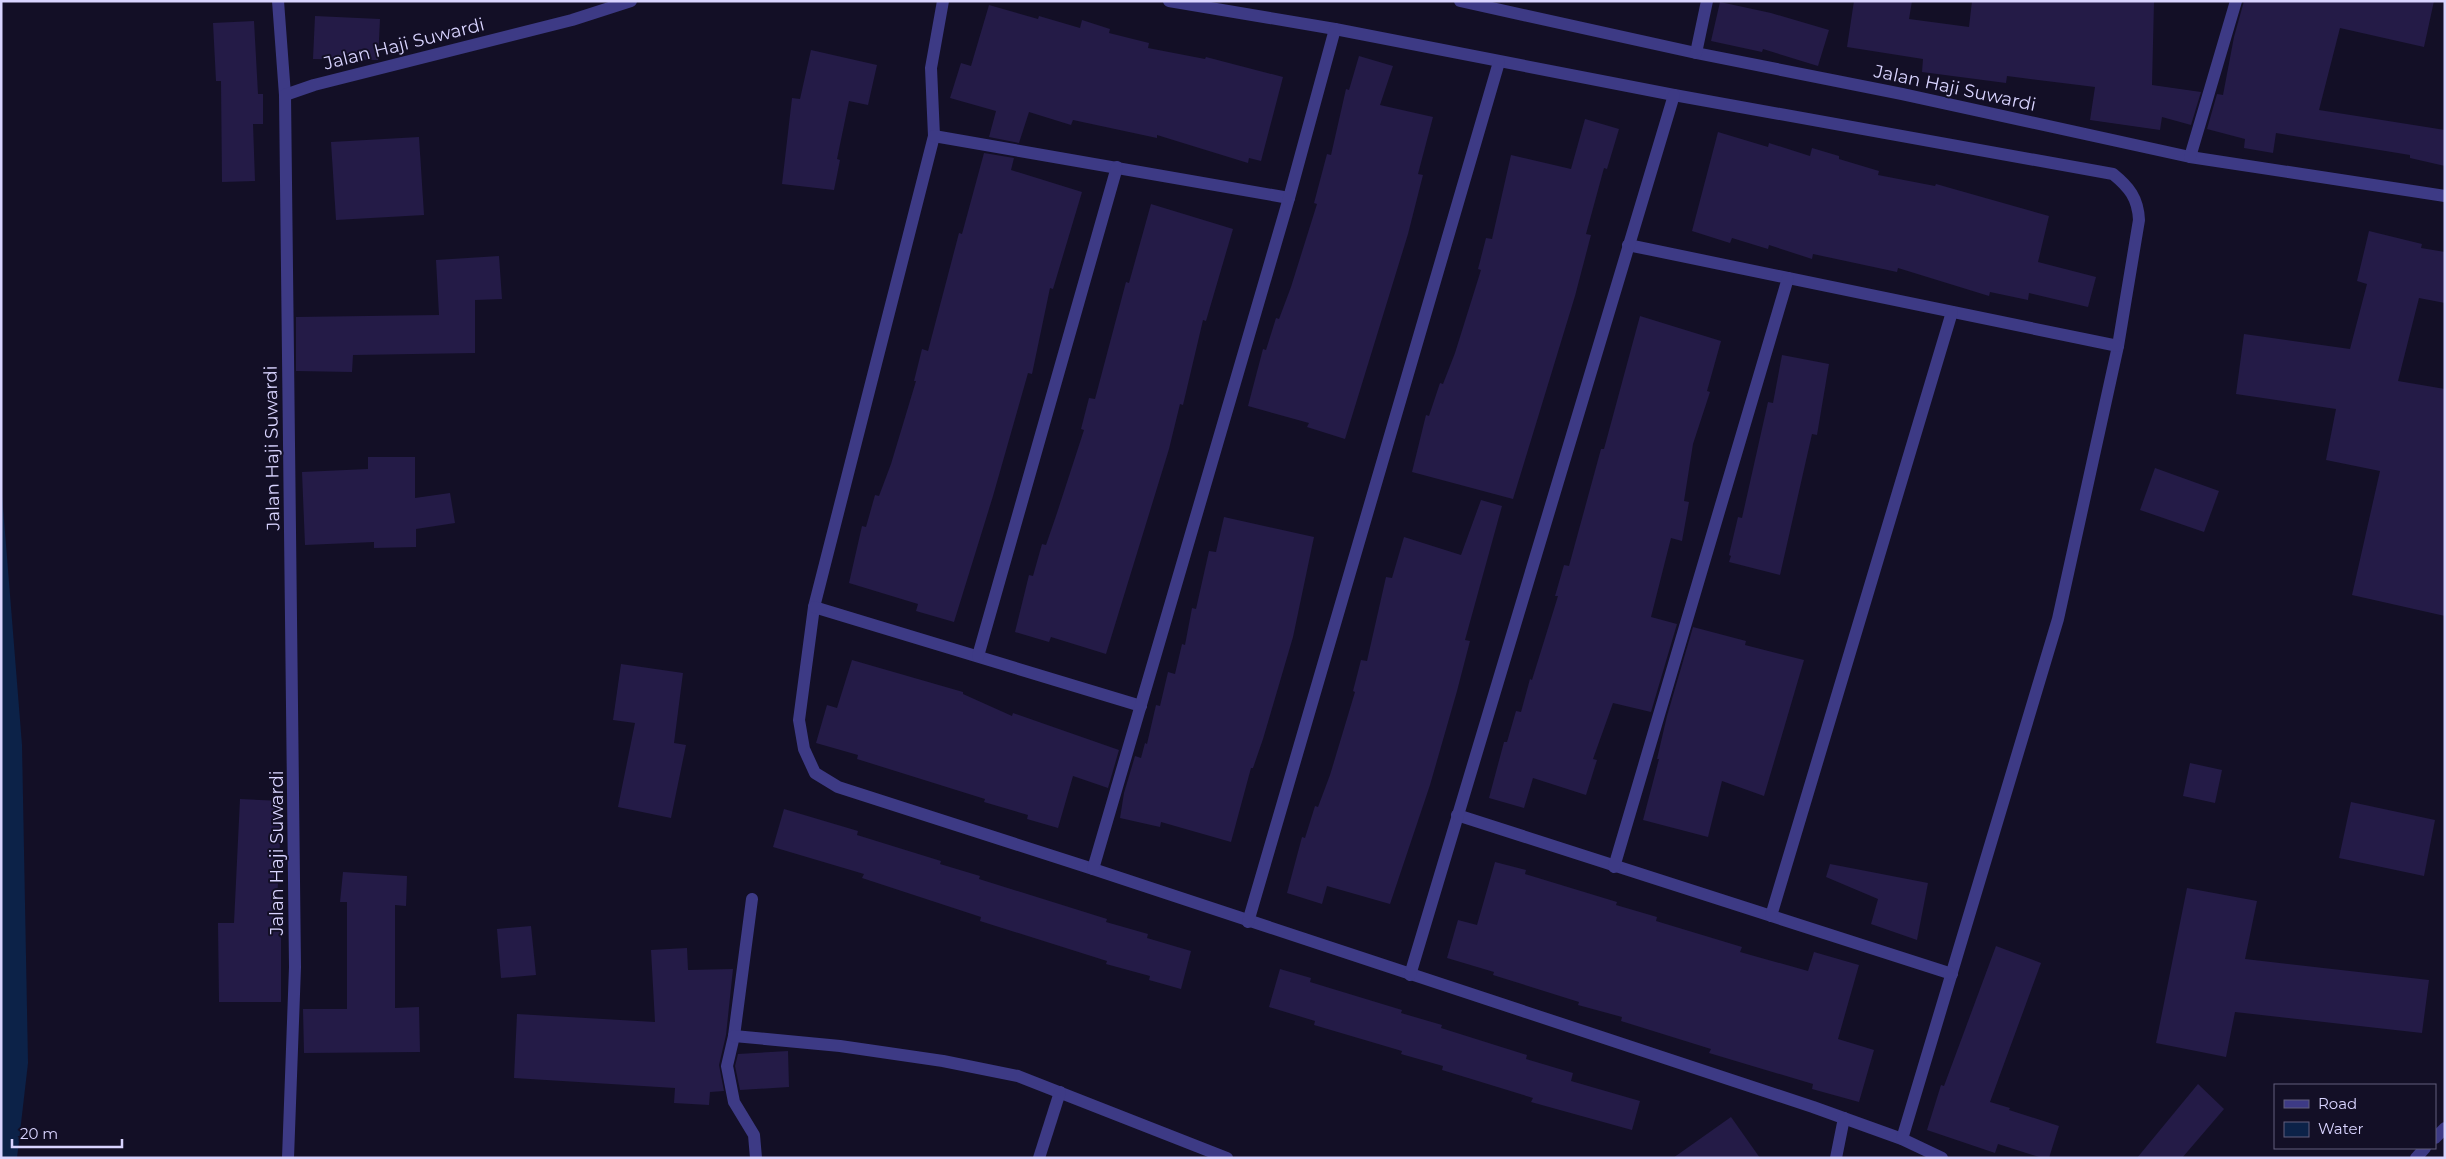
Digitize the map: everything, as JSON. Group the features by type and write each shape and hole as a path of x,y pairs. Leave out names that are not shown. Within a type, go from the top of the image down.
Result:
{"street":[{"path":"278,1 285,95"},
{"name":"Jalan Haji Suwardi","path":"288,1158 295,947 285,95 314,84 572,20 631,1"},
{"path":"943,1 931,68 934,136 814,606 799,720 804,749 815,773 838,787 1093,869 1248,922 1844,1118 1902,1139 1942,1158"},
{"path":"1169,1 1335,29 1674,96 2113,174 2129,187 2139,206 2139,213 2118,346 2058,619 1902,1139"},
{"name":"Jalan Haji Suwardi","path":"1460,1 1696,53 1902,94 2190,157 2445,196"},
{"path":"1696,53 1707,1"},
{"path":"2190,157 2236,1"},
{"path":"1093,869 1289,198 1335,29"},
{"path":"1248,922 1498,62"},
{"path":"1410,975 1674,96"},
{"path":"934,136 1289,198"},
{"path":"978,656 1117,168"},
{"path":"1628,245 2118,346"},
{"path":"1614,867 1788,278"},
{"path":"1771,916 1952,312"},
{"path":"814,606 1141,706"},
{"path":"1458,815 1614,867 1952,974"},
{"path":"752,900 734,1036 727,1066 729,1086 734,1102 754,1135 756,1158"},
{"path":"734,1036 840,1046 943,1061 1018,1076 1227,1158"},
{"path":"1039,1158 1060,1092"},
{"path":"1836,1158 1844,1118"},
{"path":"2436,1137 2445,1128"}],"water":[{"path":"1,482 22,745 28,1063 17,1158 1,1158"}],"building":[{"path":"1854,1 1912,1 1909,19 1969,27 1972,1 2154,2 2152,85 2201,92 2191,125 2162,117 2160,130 2090,120 2095,87 2007,76 2006,83 1922,72 1923,59 1847,47"},
{"path":"2244,1 2434,1 2424,47 2340,28 2319,110 2445,130 2445,166 2410,158 2410,155 2276,133 2273,153 2244,148 2245,139 2207,129 2217,94 2223,95 2234,37"},
{"path":"1720,2 1771,13 1829,30 1818,66 1763,49 1762,52 1711,41"},
{"path":"989,5 1038,19 1039,16 1080,28 1082,20 1110,29 1109,33 1149,43 1148,48 1205,59 1206,57 1283,77 1261,161 1249,158 1248,163 1157,135 1157,138 1073,120 1071,125 1029,112 1019,143 989,137 996,111 950,98 961,63 971,66"},
{"path":"315,16 380,19 378,60 313,59"},
{"path":"254,21 258,94 263,94 263,124 253,124 255,181 222,182 221,81 216,81 213,23"},
{"path":"811,50 877,65 868,105 849,101 837,159 840,160 834,190 782,184 792,98 800,99"},
{"path":"1359,56 1393,66 1380,105 1433,117 1418,174 1423,175 1408,234 1345,439 1307,427 1309,423 1248,406 1263,349 1266,350 1276,318 1279,319 1291,287 1317,204 1314,203 1327,154 1331,155 1346,89 1349,90"},
{"path":"1585,119 1619,129 1607,169 1604,168 1586,234 1591,235 1575,296 1513,499 1412,472 1426,415 1429,416 1440,383 1443,384 1455,353 1481,270 1478,269 1486,238 1492,239 1511,155 1571,169"},
{"path":"1718,132 1768,147 1769,143 1810,156 1812,148 1839,156 1839,159 1879,171 1878,175 1935,186 1936,184 2049,216 2038,262 2096,277 2088,307 2029,293 2028,300 1990,292 1989,296 1898,268 1897,272 1813,254 1812,259 1769,245 1768,249 1732,238 1730,243 1692,231"},
{"path":"419,137 424,215 336,220 331,142"},
{"path":"984,153 1014,158 1011,170 1082,192 1053,289 1050,288 1032,374 1028,373 954,622 916,611 918,604 849,583 862,526 866,527 875,495 879,496 891,464 916,381 914,381 922,349 928,351 959,233 962,234"},
{"path":"1151,204 1233,229 1206,321 1203,320 1183,405 1180,404 1169,449 1106,654 1051,637 1049,642 1015,632 1029,575 1033,576 1042,544 1046,545 1084,430 1081,429 1089,398 1095,399 1126,282 1129,283"},
{"path":"2369,231 2422,244 2421,248 2445,252 2445,303 2419,298 2398,381 2445,389 2445,616 2352,595 2380,471 2326,460 2336,409 2236,394 2244,334 2350,349 2367,284 2357,281"},
{"path":"499,256 502,299 475,300 475,353 353,355 352,372 296,371 296,317 439,315 436,260"},
{"path":"1640,316 1721,341 1707,391 1710,392 1693,444 1684,501 1689,502 1682,541 1671,538 1651,617 1677,624 1651,712 1613,703 1593,759 1597,760 1586,795 1533,778 1524,808 1489,798 1504,742 1507,742 1516,711 1521,712 1530,679 1532,680 1558,596 1555,596 1564,565 1569,566 1601,449 1604,449"},
{"path":"1782,355 1829,364 1817,435 1812,434 1780,575 1729,562 1731,556 1729,555 1738,517 1742,518 1768,402 1773,403"},
{"path":"368,457 415,457 415,498 450,493 455,523 416,529 416,547 374,548 374,542 305,545 302,472 368,469"},
{"path":"2155,468 2219,491 2204,532 2140,510"},
{"path":"1481,500 1502,506 1465,640 1470,641 1457,691 1430,785 1390,904 1327,886 1322,904 1287,893 1302,837 1305,838 1315,806 1318,807 1330,775 1355,692 1353,691 1361,660 1367,661 1386,577 1392,578 1404,537 1461,555"},
{"path":"1224,517 1314,537 1293,637 1263,739 1253,768 1251,768 1231,842 1161,822 1160,827 1120,818 1124,793 1135,756 1141,758 1145,743 1147,744 1156,705 1160,706 1168,672 1175,674 1182,644 1185,645 1192,608 1196,609 1209,551 1216,552"},
{"path":"1693,627 1746,641 1745,645 1804,660 1764,796 1722,781 1708,837 1643,820 1659,759 1657,759 1667,716"},
{"path":"852,660 963,692 963,694 1012,716 1013,713 1119,750 1108,788 1073,776 1058,828 1027,819 1028,815 984,802 985,799 857,759 858,755 816,743 827,705 837,708"},
{"path":"621,664 683,673 674,743 686,745 671,818 618,807 635,723 613,720"},
{"path":"2190,763 2222,770 2215,803 2183,796"},
{"path":"240,799 282,801 276,923 281,923 281,1002 219,1002 218,923 234,923"},
{"path":"2351,802 2435,820 2424,876 2339,858"},
{"path":"784,809 858,831 857,835 941,861 940,864 980,876 979,879 1107,919 1106,922 1148,934 1147,938 1191,951 1181,989 1149,980 1150,976 1106,964 1107,961 980,921 981,917 862,878 864,874 773,847"},
{"path":"1495,862 1526,870 1525,874 1617,902 1616,905 1657,917 1656,921 1742,947 1740,952 1808,971 1814,952 1859,965 1838,1039 1874,1050 1859,1102 1812,1089 1813,1084 1709,1053 1711,1049 1621,1021 1622,1017 1578,1005 1579,1002 1493,975 1494,972 1447,958 1458,920 1477,925"},
{"path":"1830,864 1928,883 1917,940 1871,924 1878,899 1826,877"},
{"path":"343,872 407,876 406,906 395,905 395,1008 419,1007 420,1052 304,1053 303,1009 347,1009 347,902 340,902"},
{"path":"2187,888 2257,901 2245,959 2429,980 2422,1033 2235,1012 2226,1057 2156,1043"},
{"path":"531,926 536,975 501,978 497,929"},
{"path":"1996,946 2041,963 1990,1102 2059,1126 2049,1158 2042,1158 1998,1144 1995,1153 1927,1130 1941,1085 1944,1086"},
{"path":"687,948 688,970 733,969 726,1035 719,1065 724,1091 710,1092 709,1105 674,1103 675,1088 514,1078 517,1014 655,1022 651,950"},
{"path":"1280,969 1311,978 1310,982 1402,1010 1401,1013 1442,1025 1441,1028 1527,1055 1526,1059 1573,1073 1571,1081 1640,1101 1632,1130 1531,1102 1533,1098 1442,1070 1443,1066 1401,1054 1402,1051 1314,1025 1315,1021 1269,1007"},
{"path":"788,1051 789,1087 740,1090 735,1066 738,1054"},
{"path":"2198,1084 2224,1109 2182,1158 2137,1158"},
{"path":"1731,1117 1760,1158 1673,1158"}]}
